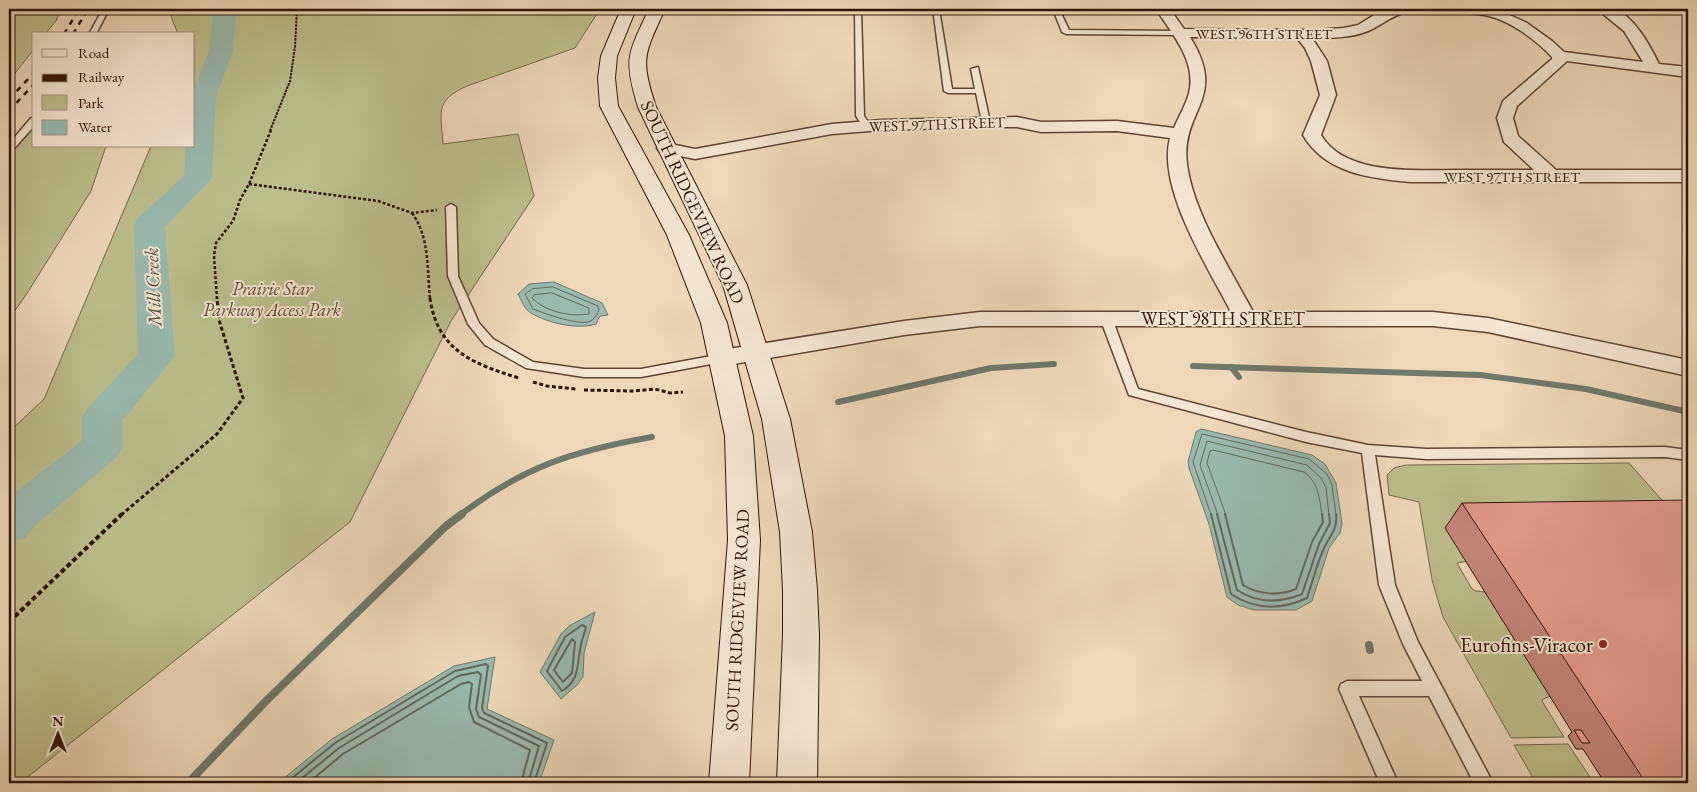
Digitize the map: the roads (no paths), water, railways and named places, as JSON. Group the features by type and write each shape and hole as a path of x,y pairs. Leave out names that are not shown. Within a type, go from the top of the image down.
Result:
{"main road":[{"name":"SOUTH RIDGEVIEW ROAD","path":"628,9 611,48 605,68 605,88 609,106 678,235 714,323 739,436 744,540 729,783"},
{"name":"SOUTH RIDGEVIEW ROAD","path":"658,9 643,40 637,61 638,78 647,107 666,148 688,165 735,285 776,418 796,532 801,635 797,783"}],"street":[{"path":"1163,9 1180,33 1196,64 1198,91 1180,134 1177,156 1183,191 1189,209 1245,318"},
{"name":"WEST 96TH STREET","path":"1180,33 1301,34 1344,32 1363,28 1389,12 1402,9"},
{"path":"1450,9 1493,12 1510,19 1553,48 1559,56 1560,60 1509,104 1505,118 1510,138 1550,176"},
{"path":"1604,9 1623,20 1635,31 1654,68"},
{"name":"WEST 97TH STREET","path":"1301,34 1312,47 1319,61 1328,95 1312,135 1315,143 1322,151 1338,160 1388,175 1688,176"},
{"path":"1559,56 1688,72"},
{"name":"WEST 97TH STREET","path":"688,165 791,135 867,126 1017,122 1041,127 1117,126 1180,134"},
{"name":"WEST 98TH STREET","path":"722,358 904,328 980,319 1433,319 1488,325 1688,368"}],"lane":[{"path":"93,32 106,9"},
{"path":"858,9 860,116 867,126"},
{"path":"936,9 948,91 980,91"},
{"path":"1056,9 1066,32 1180,33"},
{"path":"975,69 986,122"},
{"path":"9,149 32,122"},
{"path":"451,208 453,276 474,324 489,342 530,365 584,373 641,373 722,358"},
{"path":"1106,318 1132,392 1306,437 1368,450 1426,454 1665,452 1688,455"},
{"path":"1368,450 1386,585 1412,644 1484,783"},
{"path":"1389,783 1347,689 1434,688"}],"water":[{"path":"554,282 602,303 608,315 600,316 596,324 572,326 538,317 529,312 518,294 529,284"},
{"path":"1201,429 1312,455 1325,464 1336,483 1342,524 1340,533 1329,548 1312,601 1296,610 1254,610 1238,605 1227,597 1209,524 1188,462 1196,432"},
{"path":"595,612 584,653 583,677 561,699 540,672 561,634 569,626"},
{"path":"495,657 487,709 554,740 539,783 278,783 332,739 454,666"}],"waterway":[{"name":"Mill Creek","path":"9,526 23,510 102,447 102,418 157,356 149,225 198,178 203,97 221,51 225,9"},
{"path":"838,402 991,368 1054,364"},
{"path":"1193,366 1231,367"},
{"path":"1231,367 1480,375 1586,389 1688,412"},
{"path":"1231,367 1239,377"},
{"path":"460,515 506,484 528,472 598,448 652,437"},
{"path":"188,783 266,701 446,526 462,514"},
{"path":"1369,645 1370,650"}],"railway":[{"path":"65,32 79,9"},
{"path":"74,32 88,9"},
{"path":"9,99 32,75"},
{"path":"9,111 32,86"}],"place":[{"name":"Eurofins-Viracor","path":"1603,644"}],"park label":[{"name":"Prairie Star Parkway Access Park","path":"272,298"}]}
